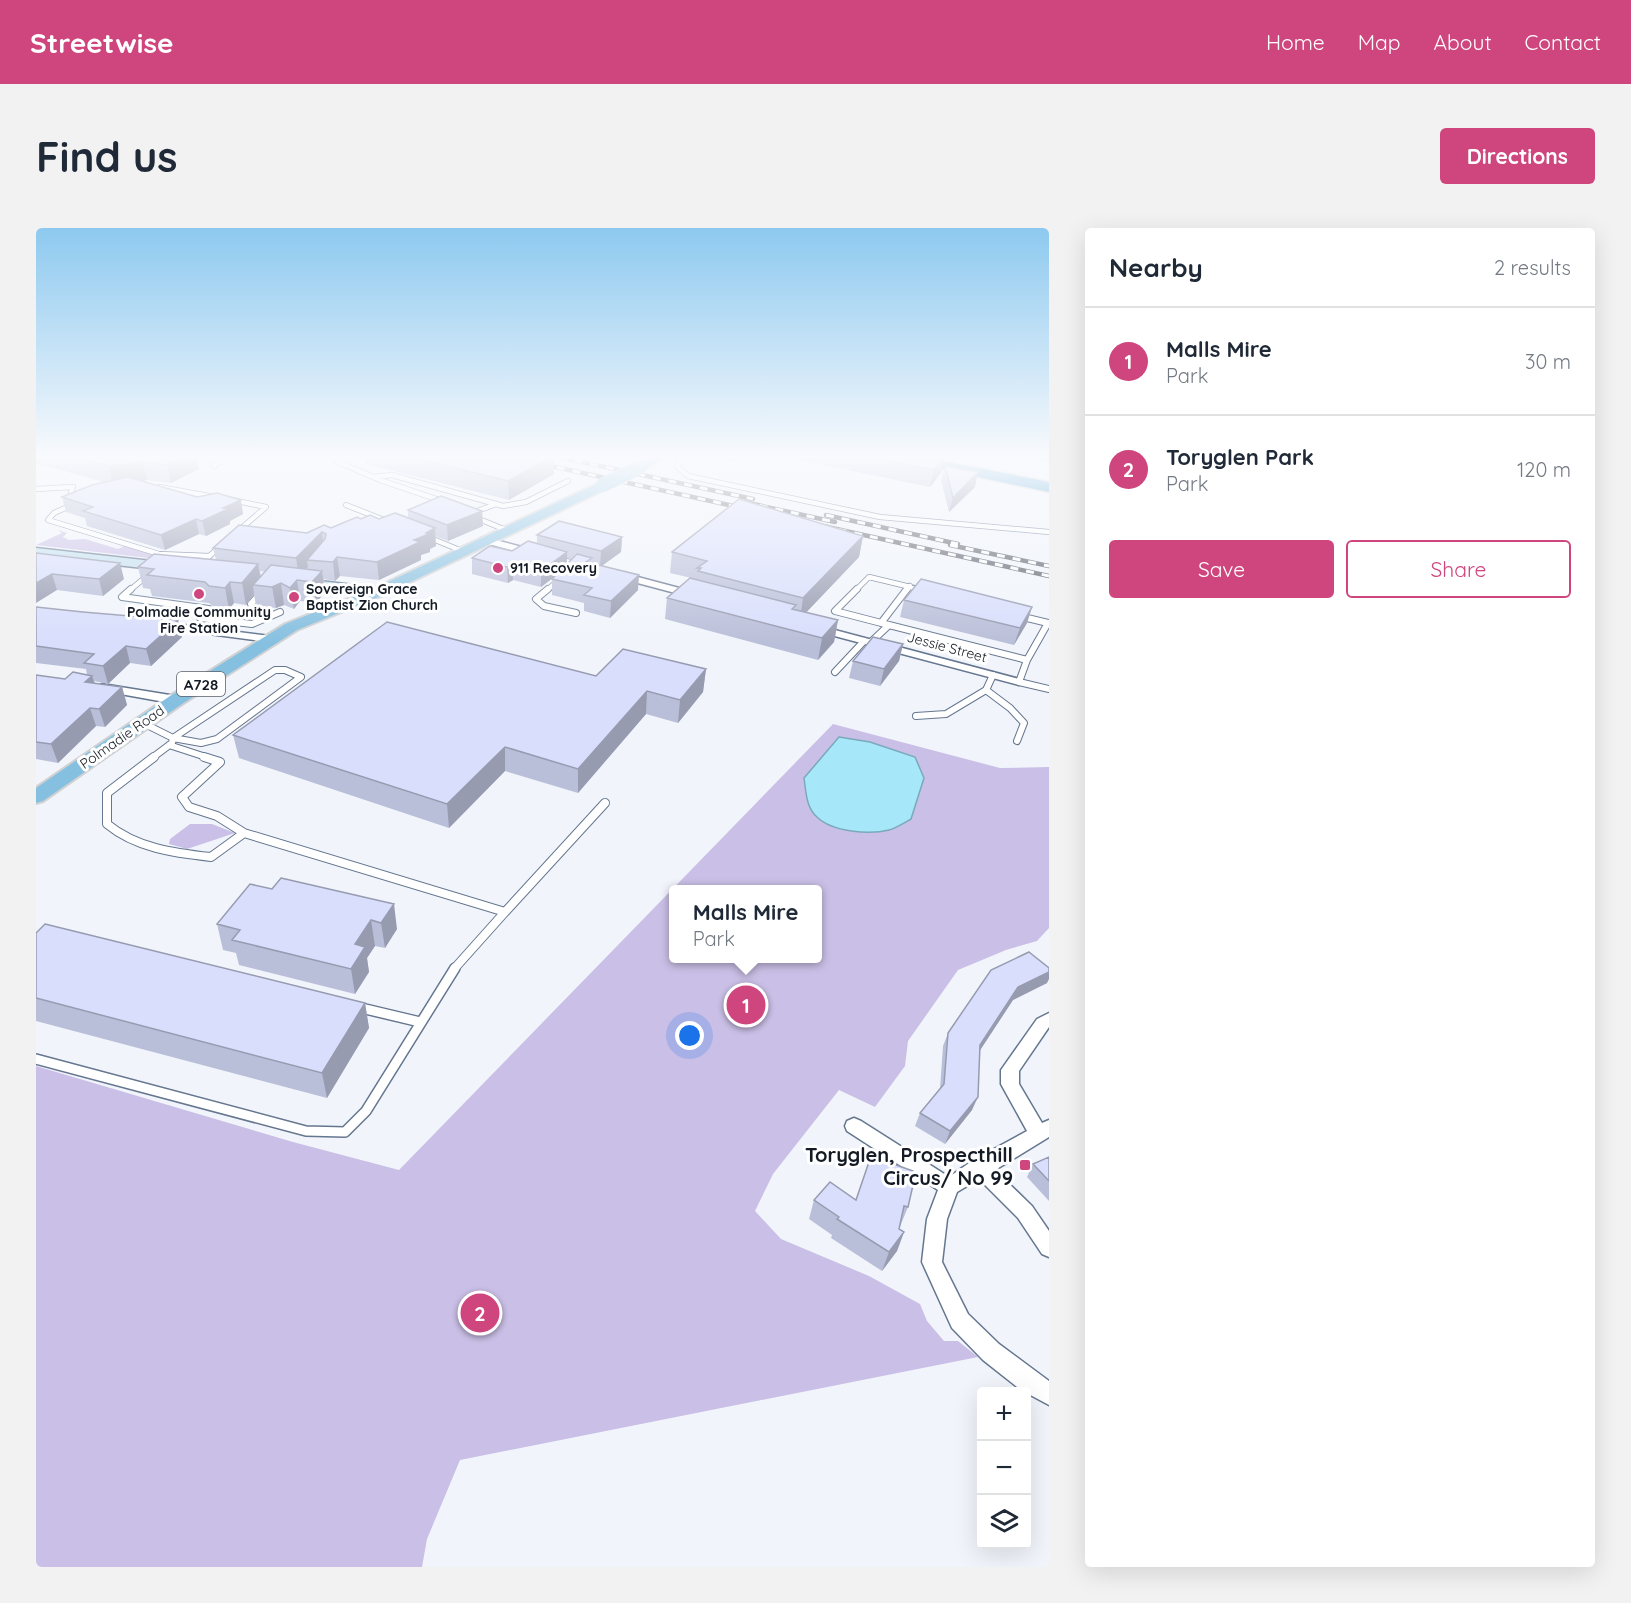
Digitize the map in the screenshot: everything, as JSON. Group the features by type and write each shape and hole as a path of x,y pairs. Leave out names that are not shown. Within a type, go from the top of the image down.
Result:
{"main road":[{"name":"Polmadie Road","path":"36,797 176,700 306,618 378,592 529,519"},
{"path":"39,555 216,573"},
{"path":"282,580 302,579 378,592"}],"street":[{"path":"484,540 600,570"},
{"path":"612,574 704,598"},
{"path":"153,624 270,639"},
{"name":"Jessie Street","path":"807,625 1019,682"},
{"path":"93,686 176,700"},
{"path":"1049,1019 1043,1023 1010,1070 1010,1084 1043,1130 949,1187 937,1219 932,1262 960,1321 991,1352 1029,1382 1049,1394"},
{"path":"854,1126 949,1187"},
{"path":"979,1167 1025,1212 1049,1248"}],"lane":[{"path":"48,519 153,553 210,556"},
{"path":"232,536 251,519"},
{"path":"384,519 401,526"},
{"path":"479,519 506,530"},
{"path":"894,519 1049,532"},
{"path":"421,534 462,551"},
{"path":"193,570 223,544"},
{"path":"576,613 544,606 536,599 577,564"},
{"path":"158,566 122,597 209,609 200,618 252,624 280,612"},
{"path":"931,593 869,577 835,611 1028,660"},
{"path":"881,623 910,586"},
{"path":"250,604 266,588"},
{"path":"1016,615 1048,623 1019,682 1049,689"},
{"path":"835,672 889,625"},
{"path":"171,742 201,743 217,739 301,677 285,670 270,672 171,742 107,793 107,824 115,831 172,853 212,857 244,833"},
{"path":"916,716 934,718 959,710 986,690 993,675"},
{"path":"986,690 1010,708 1024,723 1017,741"},
{"path":"143,723 171,742 220,762 182,797 189,807 217,816 244,833 505,912"},
{"path":"36,1059 306,1131 345,1132 366,1112 460,960 605,803"},
{"path":"352,1006 420,1022"}],"shaded area":[{"path":"58,530 67,533 63,537 69,540 85,539 118,549 124,546 156,556 190,556 197,561 192,563 36,545 62,533"},
{"path":"833,724 1000,768 1049,767 1049,928 1037,941 1006,950 958,970 908,1041 905,1066 875,1107 839,1090 773,1174 755,1211 781,1239 869,1276 920,1304 927,1321 944,1341 958,1341 978,1357 460,1460 427,1539 422,1567 36,1567 36,1066 293,1142 399,1170 669,893 669,963 822,963 822,885 676,885"},
{"path":"190,824 212,824 235,833 187,849 169,844 170,839"}],"water":[{"path":"839,737 870,742 915,757 924,778 911,819 889,830 862,832 832,826 813,813 807,799 804,778"}],"building":[{"path":"111,519 195,519 161,535"},
{"path":"351,519 412,519 435,528 426,533 429,534 414,540 420,542 377,562 337,557 333,562 307,560 325,539 326,534 322,532 296,558 213,548 239,525 307,533 324,525 331,528"},
{"path":"433,519 461,519 447,525"},
{"path":"713,519 808,519 863,536 803,598 698,571 701,568 697,568 707,561 672,552"},
{"path":"559,521 622,537 601,551 537,535"},
{"path":"528,541 567,552 541,571 512,564 507,567 472,558 490,546 512,551"},
{"path":"36,553 120,563 99,579 52,574 36,583"},
{"path":"154,554 258,564 242,583 230,582 225,588 209,586 205,582 147,575 154,569 138,567"},
{"path":"577,554 592,558 586,562 639,575 611,601 584,595 592,588 552,579"},
{"path":"271,565 322,571 312,582 297,580 290,588 281,583 272,587 253,585"},
{"path":"690,578 796,605 792,609 838,620 822,638 667,598"},
{"path":"921,579 1032,607 1020,628 904,600"},
{"path":"36,607 178,620 146,649 126,646 103,666 84,663 94,654 36,646"},
{"path":"387,622 596,676 623,649 706,669 680,700 647,691 578,769 505,747 447,804 233,735"},
{"path":"873,637 903,644 884,669 853,661"},
{"path":"73,672 92,676 85,682 122,687 99,709 90,708 51,744 36,742 36,675 65,679"},
{"path":"281,878 394,904 381,923 371,920 355,944 365,947 351,969 232,940 240,930 217,924 250,884 272,889"},
{"path":"45,924 365,1003 322,1073 36,998 36,933"},
{"path":"1029,952 1049,968 1049,972 1018,987 980,1045 978,1097 950,1131 920,1113 944,1084 948,1033 991,970"},
{"path":"871,1156 913,1171 911,1180 914,1181 908,1207 904,1206 899,1229 904,1232 889,1252 837,1219 839,1217 814,1200 830,1182 856,1200"},
{"path":"1049,1157 1049,1181 1033,1164"}],"railway":[{"path":"824,519 835,522"},
{"path":"846,519 958,544"},
{"path":"823,526 1049,576"},
{"path":"950,545 1049,566"}],"place":[{"name":"911 Recovery","path":"498,568"},
{"name":"Polmadie Community Fire Station","path":"199,594"},
{"name":"Sovereign Grace Baptist Zion Church","path":"294,597"},
{"name":"Malls Mire","path":"746,1005"},
{"name":"Toryglen, Prospecthill Circus/ No 99","path":"1025,1165"},
{"name":"Toryglen Park","path":"480,1313"}]}
